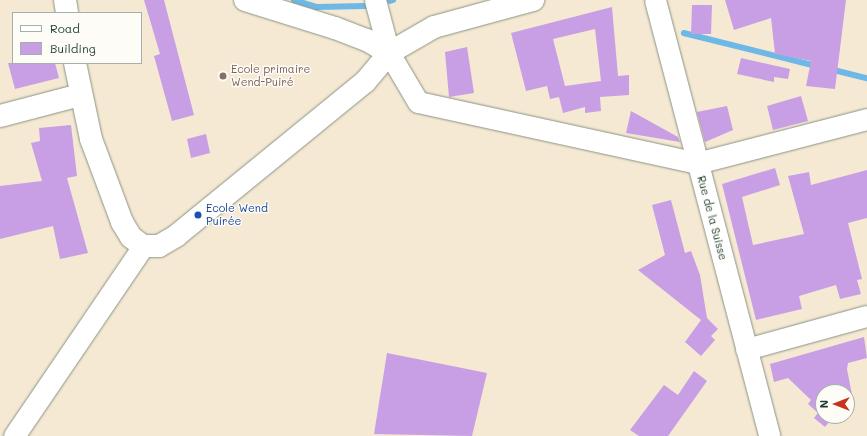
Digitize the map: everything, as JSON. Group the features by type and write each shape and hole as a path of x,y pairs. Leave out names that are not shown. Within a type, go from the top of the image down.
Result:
{"street":[{"path":"66,0 68,12"},
{"path":"245,0 335,28 367,40 389,53"},
{"path":"375,0 389,53 418,102 698,163 867,119"},
{"path":"75,64 80,95 112,198 131,237 143,246 159,246 182,232 365,82 389,53 434,27 533,0"},
{"name":"Rue de la Suisse","path":"655,0 769,436"},
{"path":"0,116 80,95"},
{"path":"14,436 143,246"},
{"path":"746,349 867,316"}],"building":[{"path":"144,0 164,0 194,115 172,121 154,56 160,54"},
{"path":"725,0 846,0 835,89 806,86 811,61 775,54 771,18 734,30"},
{"path":"692,5 712,5 711,34 691,34"},
{"path":"612,7 618,76 629,75 629,95 600,97 601,111 585,113 585,107 563,113 559,97 550,99 547,86 526,91 511,33","holes":["595,29 601,81 565,86 553,39"]},
{"path":"467,47 474,93 449,97 445,52"},
{"path":"741,58 790,69 788,79 774,77 774,82 737,74"},
{"path":"8,63 55,64 59,78 15,89"},
{"path":"801,96 808,121 773,130 767,106"},
{"path":"727,106 733,130 705,142 697,112"},
{"path":"631,111 678,137 680,142 626,133"},
{"path":"71,125 77,176 67,178 88,253 60,259 53,226 0,239 0,186 42,181 31,143 40,141 39,128"},
{"path":"206,134 210,153 191,158 187,139"},
{"path":"775,168 780,185 742,197 753,245 804,234 788,176 809,172 811,185 867,170 867,218 848,223 862,279 857,280 861,294 840,299 836,285 799,296 802,309 756,320 722,184"},
{"path":"671,200 685,253 691,251 700,275 707,318 718,329 711,336 715,340 701,356 685,342 701,320 638,270 665,255 652,205"},
{"path":"864,337 867,358 848,363 847,369 850,384 815,384 815,410 808,404 811,400 788,378 774,382 770,364"},
{"path":"387,353 487,373 472,436 374,434"},
{"path":"694,371 707,381 668,436 639,436 630,430 664,385 678,395"}],"waterway":[{"path":"294,0 317,7 365,6"},
{"path":"684,33 816,66"},
{"path":"830,69 867,78"}],"place":[{"name":"Ecole primaire Wend-Puiré","path":"223,76"},
{"name":"Ecole Wend Puirée","path":"198,215"}]}
